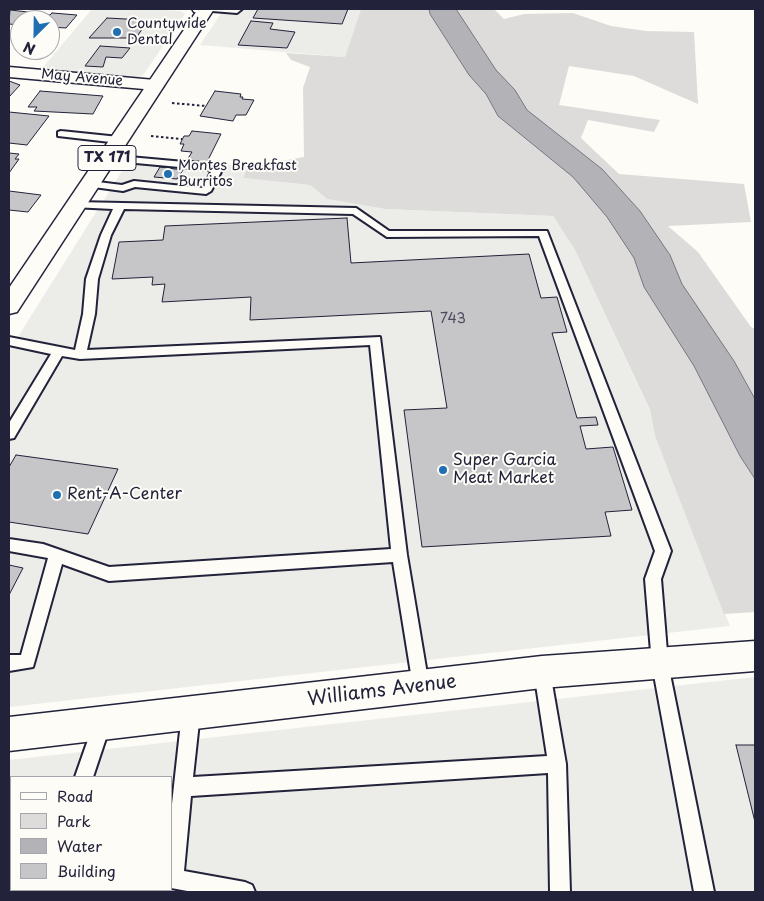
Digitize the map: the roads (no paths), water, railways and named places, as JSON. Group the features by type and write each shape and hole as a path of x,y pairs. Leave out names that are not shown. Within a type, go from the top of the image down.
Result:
{"street":[{"path":"200,9 205,9"},
{"name":"TX 171","path":"13,293 76,205 205,9"},
{"name":"May Avenue","path":"9,72 155,85"},
{"name":"Williams Avenue","path":"9,734 542,672 744,657"}],"lane":[{"path":"212,9 237,11 238,9"},
{"path":"61,134 119,140"},
{"path":"90,184 123,188 134,184 206,191 218,168 107,158"},
{"path":"76,205 356,211 386,234 544,233 663,551 653,578 660,664 704,892"},
{"path":"80,356 89,314 92,279 106,235 120,206"},
{"path":"9,342 59,350 80,356 376,340 399,555 421,686"},
{"path":"9,434 59,350"},
{"path":"9,545 43,550 109,574 399,555"},
{"path":"9,663 27,662 57,555"},
{"path":"542,672 557,764 560,892"},
{"path":"192,713 174,879 245,892"},
{"path":"84,776 102,723"},
{"path":"183,787 557,764"}],"water":[{"path":"429,9 456,9 496,70 515,90 527,110 602,169 640,211 670,255 682,284 734,361 755,399 755,479 740,456 694,366 644,287 634,258 607,217 573,177 498,116 486,94 469,75 430,14"}],"place":[{"name":"Countywide Dental","path":"117,32"},
{"name":"Montes Breakfast Burritos","path":"168,174"},
{"name":"Super Garcia Meat Market","path":"443,470"},
{"name":"Rent-A-Center","path":"57,495"}]}
